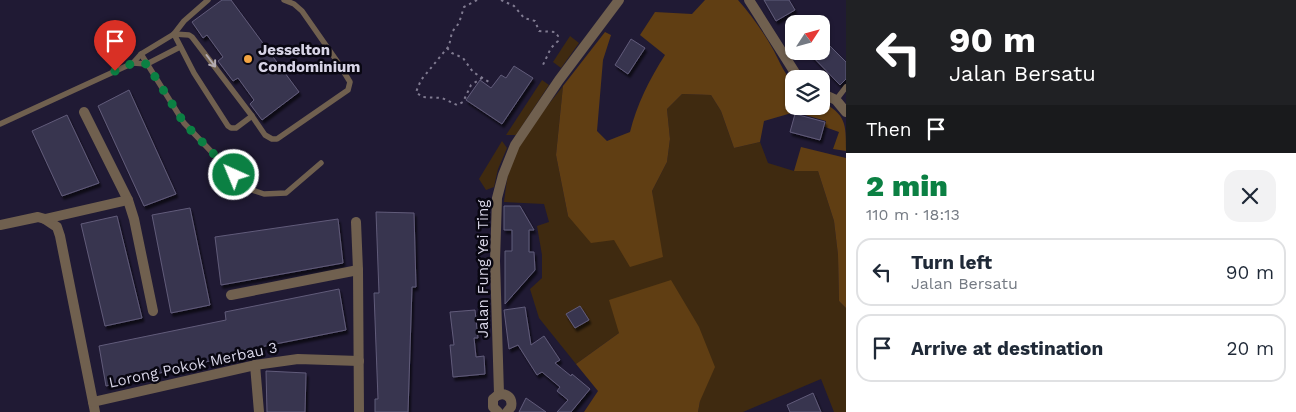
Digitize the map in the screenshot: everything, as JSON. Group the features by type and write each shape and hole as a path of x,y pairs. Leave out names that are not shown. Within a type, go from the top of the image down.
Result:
{"street":[{"name":"Jalan Fung Yei Ting","path":"498,412 492,403 493,399 499,394 496,243 497,198 503,175 515,145 559,80 619,0"},
{"path":"749,0 793,70"},
{"path":"830,97 836,100 846,112"},
{"path":"84,112 128,200 134,219 153,311"},
{"path":"45,219 128,200"},
{"path":"0,225 38,217 45,219 56,227 60,236 94,407"},
{"path":"356,222 359,412"},
{"path":"231,295 358,270"},
{"name":"Lorong Pokok Merbau 3","path":"94,407 254,365 298,359 359,361"},
{"path":"254,365 259,412"},
{"path":"499,394 506,394 512,400 511,407 507,412"}],"lane":[{"path":"0,124 133,63 141,54 174,34 194,11 208,0"},
{"path":"174,34 192,37 265,136 272,140 277,139 348,90 350,82 310,21 294,4 284,0"},
{"path":"174,34 194,73 228,126 236,128 252,116"},
{"path":"133,63 147,64 180,47"},
{"path":"141,54 184,123 246,188 264,194 286,192 321,162"},
{"path":"836,100 846,87"}],"path":[{"path":"477,0 464,6 459,23 452,32 451,42 442,56 421,80 416,92 425,98 442,98 457,105 463,102 472,85 482,78"},
{"path":"501,0 514,6 524,18 535,21 539,31 557,34 558,41 551,48 542,67"},
{"path":"447,48 452,53 463,58 473,72 489,82"}],"shaded area":[{"path":"705,0 738,0 762,31 785,73 785,115 764,121 760,142 734,148 721,111 711,95 682,94 667,109 670,139 667,162 652,191 663,257 630,267 614,240 591,243 568,216 556,155 563,86 605,32 611,35 603,60 597,131 607,141 630,132 644,92 665,55 640,35 655,12 692,14"},
{"path":"570,36 579,43 561,68 553,62"},
{"path":"542,80 549,85 516,135 506,135"},
{"path":"563,86 556,155 568,216 655,217 652,191 667,162 670,139 667,109 682,94 711,95 721,111 734,148 760,142 768,163 794,171 818,171 834,221 838,255 839,301 846,308 846,412 834,412 821,379 743,412 698,412 700,401 619,333 576,364 539,318 530,289 542,278 542,255 537,226 549,222 544,204 504,202 509,170 522,140"},
{"path":"830,107 835,111 840,116 845,127 846,151 833,149 839,132 825,127 826,121 805,115 830,115"},
{"path":"502,141 507,148 498,169 494,187 486,190 479,179"},
{"path":"801,147 846,158 846,308 839,301 838,255 834,221 818,171 794,171"},
{"path":"671,280 699,327 715,367 700,401 698,412 584,412 598,391 576,364 619,333 609,300"}],"building":[{"name":"Jesselton Condominium","path":"222,0 231,0 299,92 262,120 250,104 254,100 238,78 233,81 218,61 223,57 207,35 203,38 192,22"},
{"path":"764,0 789,0 795,10 776,21"},
{"path":"631,39 645,48 628,74 615,65"},
{"path":"830,46 846,62 846,79 840,85 830,75 830,70 825,70 816,60 830,60"},
{"path":"514,66 533,78 502,124 466,100 480,80 491,88 501,75 506,78"},
{"path":"129,90 176,194 144,206 98,106"},
{"path":"67,115 99,183 62,196 32,131"},
{"path":"795,115 825,122 820,140 790,132"},
{"path":"504,206 520,206 534,230 529,230 529,252 534,252 535,270 505,304 505,251 512,251 512,230 504,230"},
{"path":"190,208 210,305 171,313 152,215"},
{"path":"376,212 414,213 416,287 412,287 408,412 375,412 375,399 378,399 374,293 379,293"},
{"path":"117,216 142,318 105,326 81,224"},
{"path":"338,219 343,263 221,285 215,237"},
{"path":"339,289 346,330 225,354 226,357 106,386 99,346 226,320 225,312"},
{"path":"580,306 589,320 575,328 566,314"},
{"path":"525,307 531,345 544,336 560,360 555,363 590,389 571,412 557,412 568,400 557,391 560,387 542,372 537,375 518,345 509,349 504,310"},
{"path":"475,310 478,338 474,338 476,357 484,356 485,374 453,377 450,345 454,345 450,312"},
{"path":"266,371 306,373 305,412 267,412"},
{"path":"813,393 821,412 790,412 787,405"},
{"path":"526,398 546,412 519,412"}],"place":[{"name":"Jesselton Condominium","path":"248,59"}],"route":[{"path":"115,71 133,63 147,64 184,123 234,175"}]}
